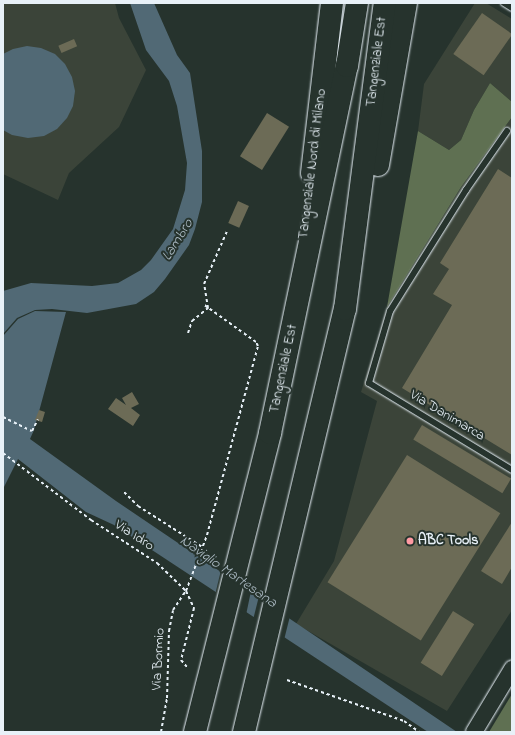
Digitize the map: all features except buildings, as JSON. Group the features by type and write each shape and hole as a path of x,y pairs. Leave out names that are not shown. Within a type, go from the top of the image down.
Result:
{"highway":[{"name":"Tangenziale Nord di Milano","path":"294,326 332,3"},
{"path":"303,248 343,3"},
{"name":"Tangenziale Est","path":"195,732 237,575 294,326 347,66 357,3"},
{"name":"Tangenziale Est","path":"244,732 345,309 385,3"},
{"path":"345,309 368,226 406,3"}],"street":[{"path":"477,727 512,669"}],"lane":[{"path":"504,3 512,8"},
{"name":"Via Danimarca","path":"507,131 466,190 390,311 369,383 512,470"}],"path":[{"path":"208,308 204,284 227,231"},
{"path":"203,304 208,308"},
{"path":"188,333 192,321 208,308"},
{"name":"Via Bormio","path":"161,732 167,698 169,630 176,604 186,591 202,547 258,344 208,308"},
{"path":"3,417 32,431 38,419"},
{"name":"Via Idro","path":"3,453 91,520 157,563 186,591 194,608 181,660 187,667"},
{"path":"124,492 138,506 202,547"},
{"path":"287,680 404,721 419,732"}],"shaded area":[{"path":"3,3 115,3 119,18 146,70 119,127 69,173 58,200 3,174"},
{"path":"475,3 486,3 512,19 512,102 490,83 474,110 461,140 449,150 418,131 424,84"},
{"path":"512,117 512,610 447,711 296,624 334,561 377,401 361,392 387,307 461,187"}],"green space":[{"path":"490,83 512,102 512,117 461,187 387,307 418,131 449,150 461,140 474,110"},
{"path":"512,694 512,732 489,732"}],"water":[{"name":"Lambro","path":"130,3 154,3 177,55 190,73 202,151 202,202 189,245 154,292 136,304 87,313 52,309 35,310 17,318 3,334 3,291 31,283 92,286 118,283 141,270 151,260 173,229 185,190 187,163 177,106 169,81 146,50"},
{"path":"27,46 41,48 55,54 65,64 72,77 75,91 73,106 67,118 57,129 44,136 28,138 12,135 3,130 3,54 13,49"},
{"path":"35,311 66,312 34,430 30,439 116,501 457,732 428,732 114,525 86,512 18,459 3,489 3,336 18,319"}],"pier":[{"path":"221,570 251,591 246,615 215,595"},
{"path":"259,596 290,616 284,640 253,620"}],"place":[{"name":"ABC Tools","path":"410,541"}],"water label":[{"name":"Naviglio Martesana","path":"228,572"}]}
